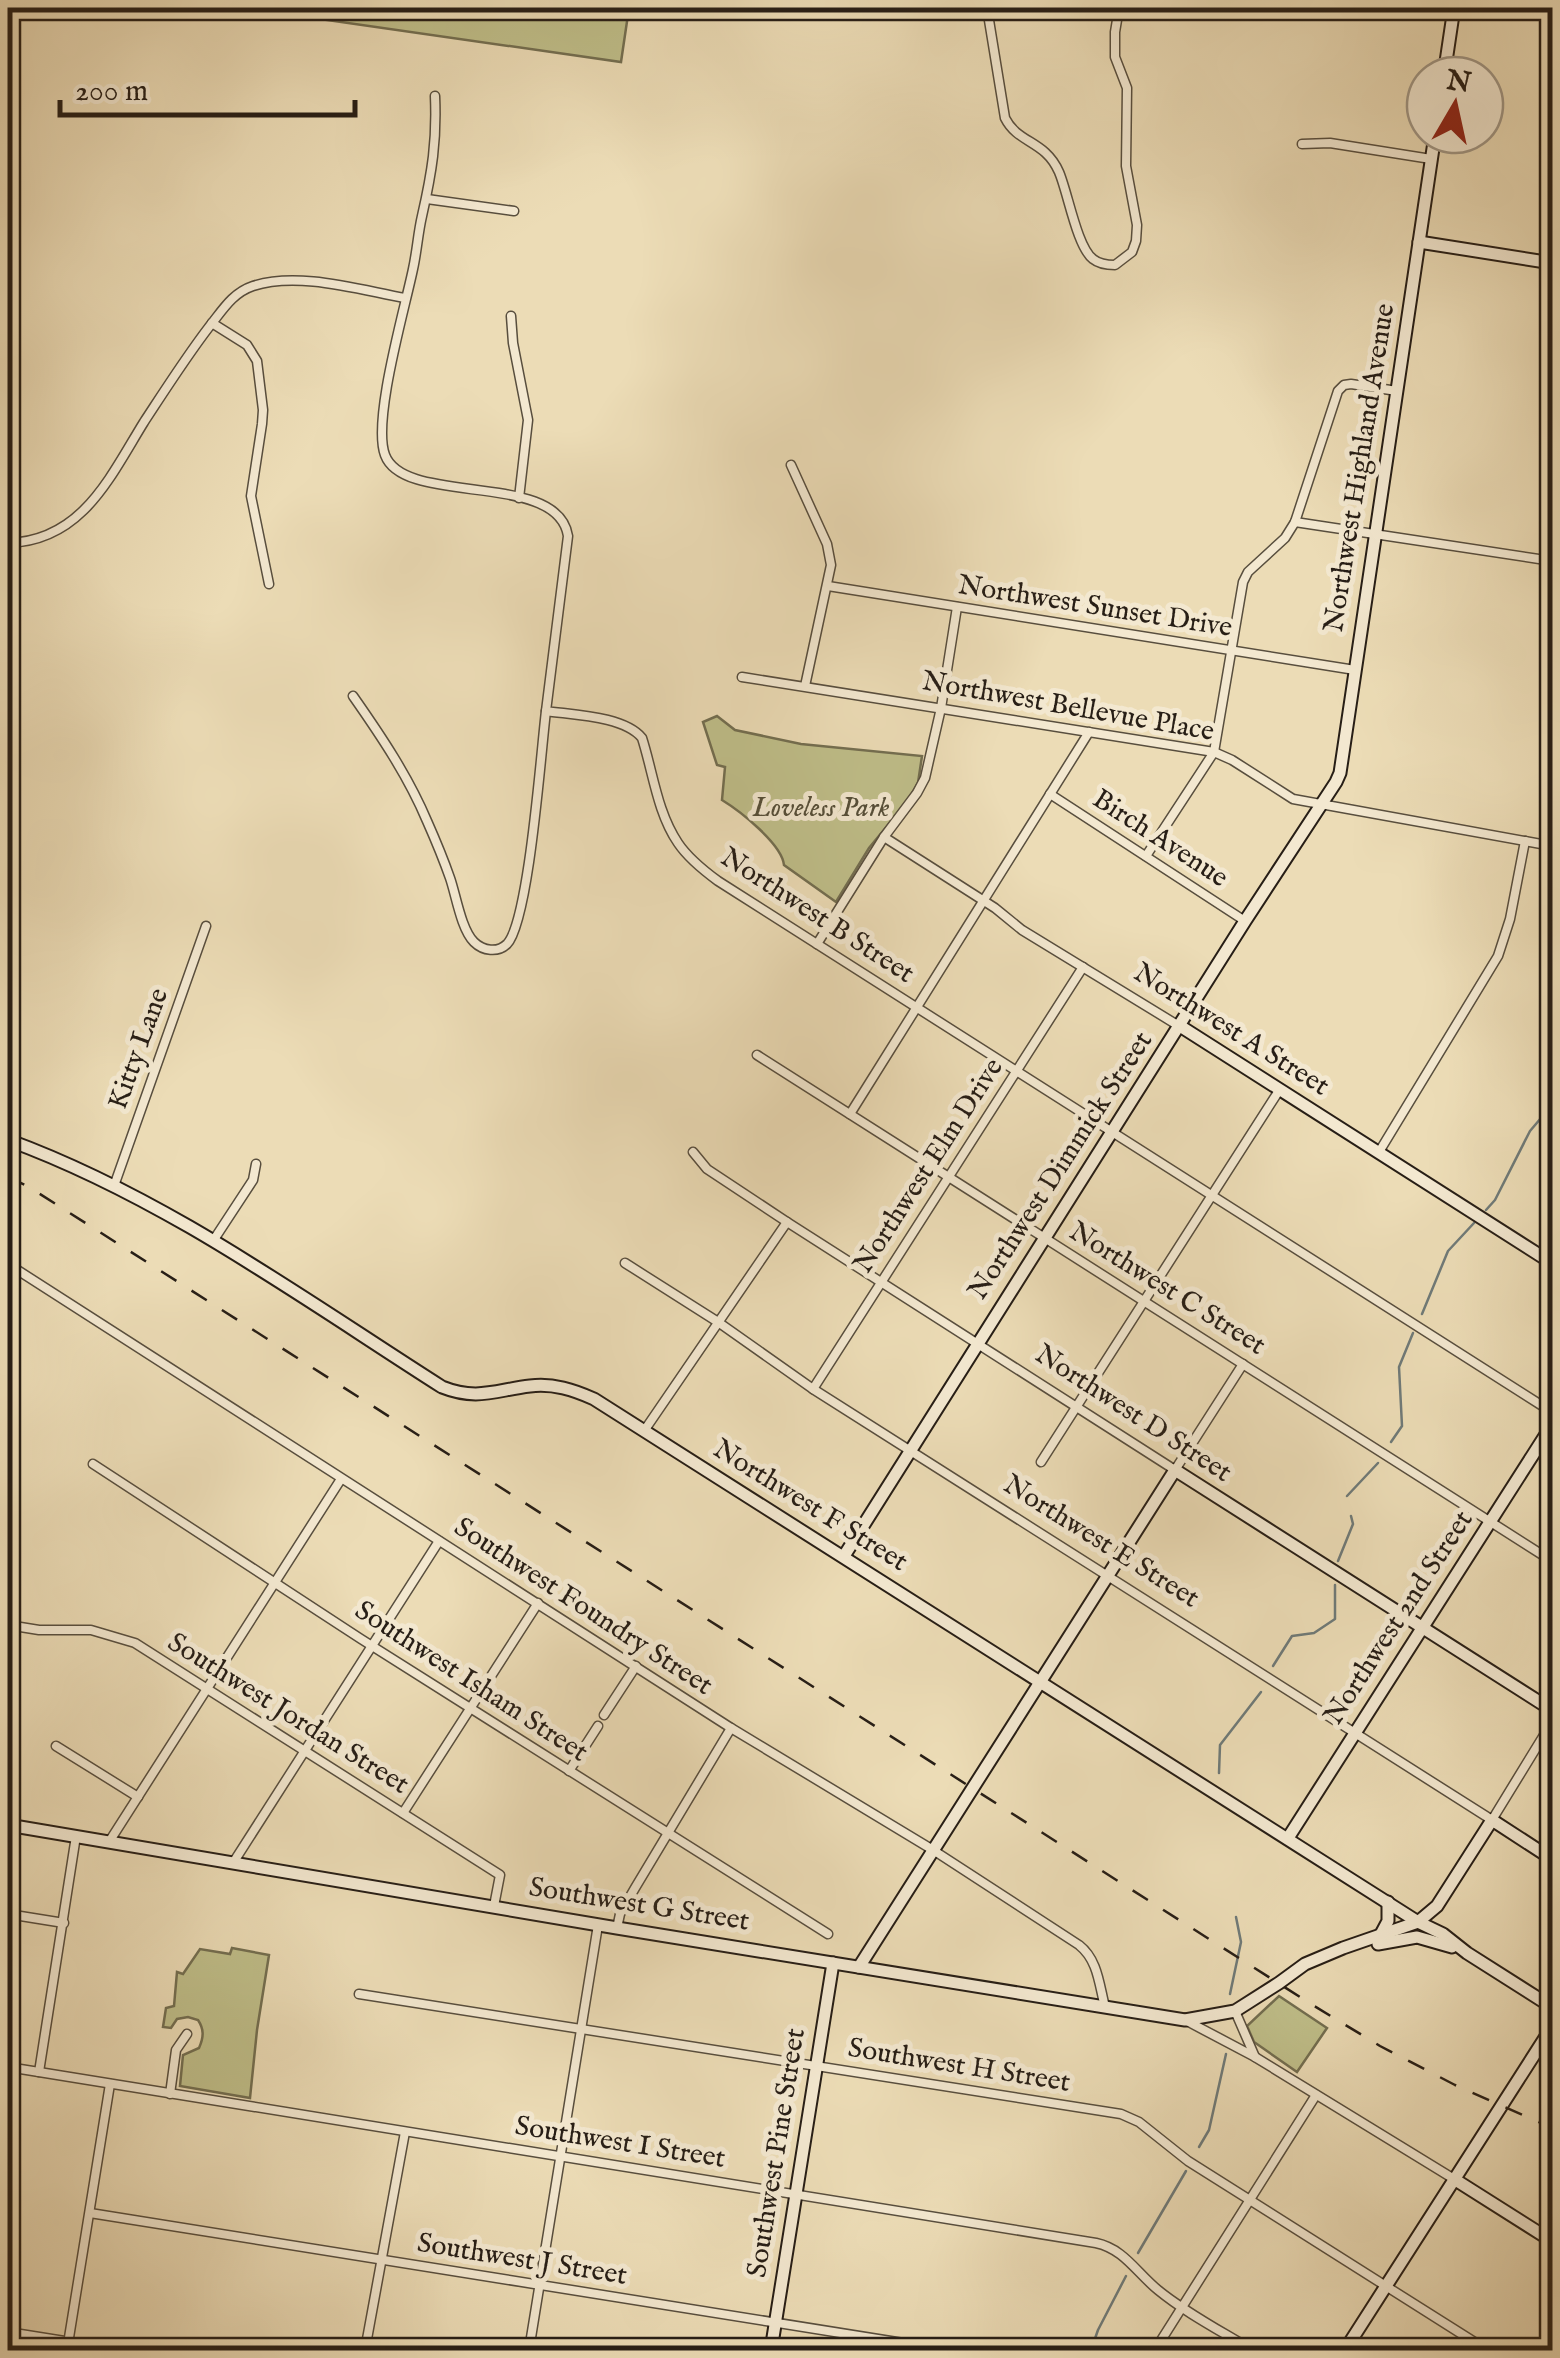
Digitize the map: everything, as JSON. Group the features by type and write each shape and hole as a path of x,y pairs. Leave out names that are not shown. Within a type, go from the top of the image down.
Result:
{"main road":[{"path":"1447,55 1454,8"},
{"name":"Northwest Highland Avenue","path":"1321,804 1340,773 1432,155"},
{"path":"1419,242 1552,263"},
{"name":"Northwest Dimmick Street","path":"844,1556 1321,804"},
{"name":"Northwest A Street","path":"1180,1026 1552,1263"},
{"name":"Northwest F Street","path":"8,1140 114,1186 213,1241 442,1387 479,1395 530,1386 568,1389 594,1400 1418,1922 1438,1931 1552,2007"},
{"name":"Northwest 2nd Street","path":"1288,1838 1552,1424"},
{"path":"859,1967 1174,1470"},
{"name":"Northwest D Street","path":"1174,1470 1552,1710"},
{"path":"1185,2020 1235,2010 1320,1956 1418,1922 1436,1906 1492,1820"},
{"name":"Northwest E Street","path":"1492,1820 1552,1859"},
{"name":"Southwest G Street","path":"8,1825 1185,2020"},
{"path":"1380,1936 1388,1917 1388,1902"},
{"path":"1436,1906 1438,1931"},
{"path":"1320,1956 1409,1937 1435,1941 1467,1953"},
{"name":"Southwest Pine Street","path":"771,2350 833,1963"},
{"path":"1345,2350 1552,2026"},
{"name":"Southwest G Street","path":"1454,2180 1552,2241"}],"street":[{"path":"987,8 1009,127 1052,158 1087,254 1102,264 1115,266 1132,252 1137,225 1126,166 1127,88 1115,57 1119,8"},
{"path":"353,696 385,742 425,817 469,936 482,948 506,946 522,903 568,536 566,526 544,506 409,478 393,469 387,460 381,433 434,158 436,96"},
{"path":"1302,144 1330,143 1431,159"},
{"path":"427,199 514,211"},
{"path":"8,543 55,532 88,506 212,323 242,291 284,280 405,298"},
{"path":"511,316 528,420 519,498"},
{"path":"212,323 247,346 257,361 262,424 251,496 268,584"},
{"path":"1146,856 1214,752 1245,577 1295,522 1341,388 1351,384 1397,391"},
{"path":"790,465 832,565 805,686"},
{"path":"1295,522 1552,561"},
{"name":"Northwest Sunset Drive","path":"828,586 1355,670"},
{"path":"817,944 925,778 958,607"},
{"name":"Northwest Bellevue Place","path":"742,677 1214,752 1293,799 1552,846"},
{"name":"Northwest B Street","path":"546,711 606,720 635,730 642,738 676,841 718,881 1552,1412"},
{"path":"850,1114 1089,732"},
{"name":"Birch Avenue","path":"1050,794 1245,921"},
{"name":"Northwest A Street","path":"884,836 1022,930 1180,1026"},
{"path":"1379,1152 1498,956 1510,919 1525,841"},
{"name":"Kitty Lane","path":"114,1186 206,926"},
{"name":"Northwest Elm Drive","path":"813,1389 1083,967"},
{"name":"Northwest C Street","path":"757,1055 1552,1561"},
{"path":"1041,1462 1280,1089"},
{"name":"Northwest D Street","path":"692,1152 706,1169 786,1222 1174,1470"},
{"path":"213,1241 253,1180 256,1164"},
{"path":"644,1431 786,1222"},
{"name":"Northwest E Street","path":"625,1263 813,1389 1492,1820"},
{"name":"Southwest Foundry Street","path":"8,1264 731,1728 933,1850 1089,1953 1104,2007"},
{"path":"1174,1470 1243,1364"},
{"name":"Southwest Isham Street","path":"92,1464 828,1934"},
{"path":"109,1842 341,1479"},
{"path":"234,1863 439,1542"},
{"path":"403,1814 538,1603"},
{"name":"Southwest Jordan Street","path":"8,1624 40,1630 91,1630 135,1643 500,1875 494,1906"},
{"path":"604,1715 636,1666"},
{"path":"1492,1820 1552,1722"},
{"path":"569,1772 598,1726"},
{"path":"617,1928 620,1914 731,1728"},
{"path":"56,1746 138,1797"},
{"path":"39,2072 76,1836"},
{"path":"8,1914 64,1922"},
{"path":"529,2350 598,1925"},
{"name":"Southwest H Street","path":"359,1994 1121,2114 1139,2122 1188,2160 1487,2350"},
{"path":"1235,2010 1255,2058"},
{"name":"Southwest G Street","path":"1185,2020 1255,2058 1454,2180"},
{"path":"170,2094 176,2050 188,2034"},
{"name":"Southwest I Street","path":"8,2068 1110,2246 1159,2291 1252,2350"},
{"path":"68,2346 110,2084"},
{"path":"1155,2350 1316,2095"},
{"path":"365,2350 405,2132"},
{"name":"Southwest J Street","path":"90,2213 947,2350"},
{"path":"1539,2350 1552,2330"},
{"path":"8,2332 68,2346 121,2350"}],"green space":[{"path":"243,8 629,8 621,62"},
{"name":"Loveless Park","path":"717,716 735,730 801,744 922,756 918,783 907,802 869,848 836,902 784,865 768,838 722,800 725,767 717,765 703,722"},
{"path":"232,1948 269,1955 250,2098 180,2086 183,2055 199,2048 201,2027 198,2020 188,2017 177,2019 171,2028 163,2027 166,2008 174,2006 177,1972 183,1974 200,1949 230,1954"},
{"path":"1279,1996 1327,2028 1297,2072 1254,2042 1247,2026"}],"waterway":[{"path":"1486,1210 1530,1131 1552,1105"},
{"path":"1422,1314 1448,1251 1474,1223"},
{"path":"1391,1442 1402,1426 1399,1367 1413,1333"},
{"path":"1347,1496 1378,1463"},
{"path":"1338,1561 1353,1524 1351,1516"},
{"path":"1273,1666 1292,1636 1314,1633 1335,1619 1335,1585"},
{"path":"1219,1773 1220,1745 1261,1692"},
{"path":"1230,1994 1241,1942 1236,1917"},
{"path":"1199,2147 1209,2130 1226,2054"},
{"path":"1138,2253 1186,2171"},
{"path":"1091,2350 1126,2276"}],"railway":[{"path":"8,1177 1311,2004 1455,2085 1552,2128"}]}
